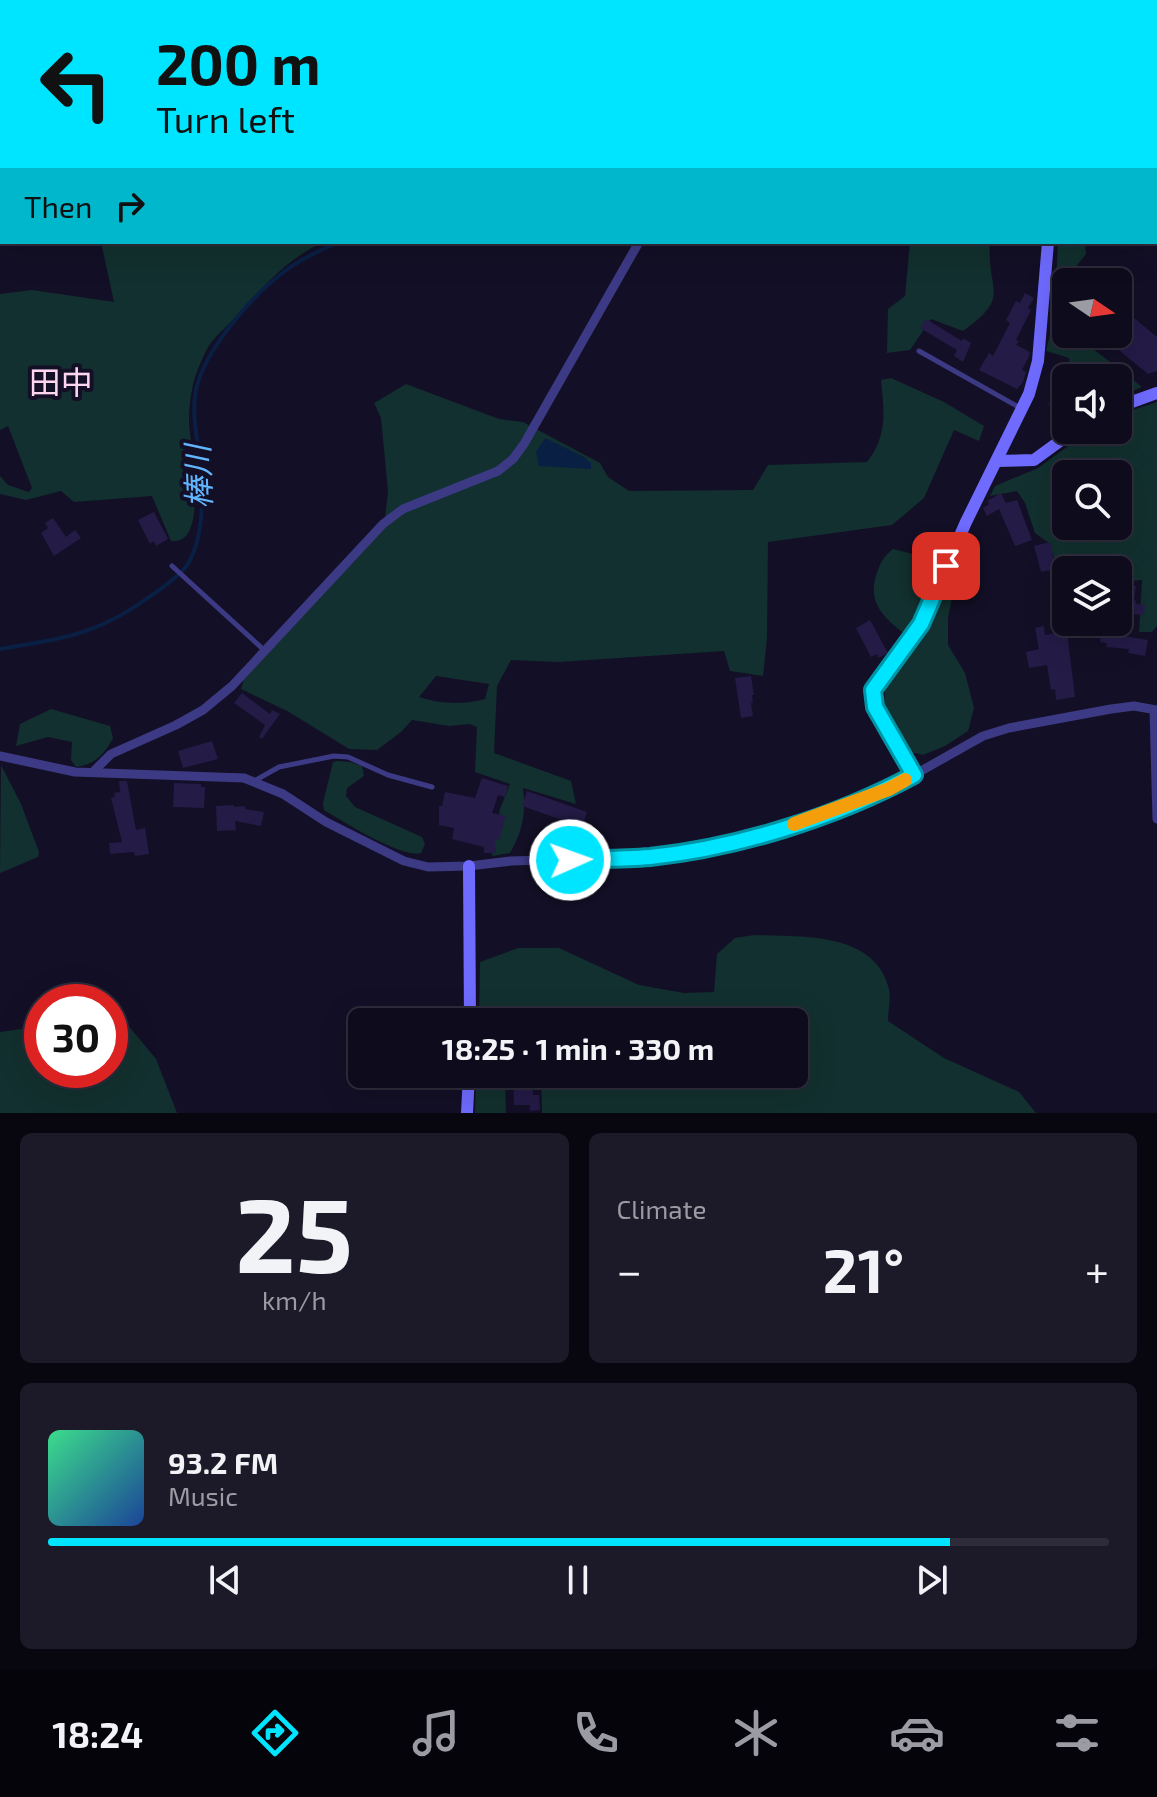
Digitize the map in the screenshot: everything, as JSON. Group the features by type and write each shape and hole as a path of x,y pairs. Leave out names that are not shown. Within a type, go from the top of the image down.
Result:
{"street":[{"path":"93,772 111,754 203,710 232,686 383,524 403,509 498,471 513,459 638,244"},
{"path":"914,775 875,707 873,690 921,624 1035,379 1048,244"},
{"path":"1132,402 1157,393"},
{"path":"997,461 1034,460 1056,444"},
{"path":"0,756 61,770 244,778 283,794 326,822 404,861 428,867 469,866 511,861 651,857 721,845 807,821 889,789 983,736 1009,728 1134,706 1155,710 1157,819"},
{"path":"469,866 470,1008"},
{"path":"467,1113 468,1088"}],"lane":[{"path":"919,351 1022,409"},
{"path":"172,566 265,651"},
{"path":"254,781 279,767 334,756 348,757 388,775 432,787"}],"green space":[{"path":"101,244 319,244 273,277 209,345 194,380 190,401 194,511 191,528 183,538 171,541 152,496 74,502 61,491 26,500 0,494 0,476 8,485 29,492 32,488 8,426 0,430 0,294 32,290 114,302"},
{"path":"910,244 990,244 992,300 988,309 963,331 931,319 910,350 887,353 888,309 905,296"},
{"path":"1058,244 1085,244 1086,254 1075,268 1057,268"},
{"path":"1052,326 1052,348 1092,348 1112,364 1070,364 1069,358 1046,351"},
{"path":"891,378 944,402 984,426 979,441 954,430 924,498 892,525 768,542 767,638 763,676 730,671 724,651 559,662 511,660 497,686 494,753 571,781 576,804 523,788 522,821 510,853 492,856 500,809 510,784 475,772 477,727 412,720 377,750 349,749 289,712 241,689 244,679 384,529 388,491 381,418 374,403 406,384 499,419 523,422 600,463 608,477 629,491 753,490 768,465 867,462 881,432 881,380","holes":["436,676 489,684 485,699 477,701 452,703 419,697"]},
{"path":"1132,379 1142,387 1132,391"},
{"path":"1157,402 1157,626 1152,632 1139,632 1142,580 1132,581 1132,556 1053,556 1049,543 1035,533 1025,503 1017,491 990,496 995,486 1038,468 1071,444 1132,444 1132,410"},
{"path":"893,549 933,559 956,578 948,618 948,645 965,673 974,708 968,731 945,746 923,755 911,752 896,732 884,704 886,680 904,658 906,635 885,617 874,594 879,567"},
{"path":"51,709 110,726 113,738 98,758 76,767 71,760 72,742 48,737 16,746 20,724"},
{"path":"333,762 362,766 364,776 347,788 346,796 355,807 422,837 425,844 421,853 387,845 324,810"},
{"path":"1,765 21,804 39,852 38,857 0,873"},
{"path":"754,935 814,938 853,947 869,956 881,970 889,989 888,1021 944,1058 1019,1092 1036,1113 542,1113 541,1088 808,1088 808,1008 479,1008 480,962 518,948 559,948 639,985 684,993 714,992 717,954 735,938"},
{"path":"128,1025 156,1059 177,1113 0,1113 0,1032 24,1029 24,1088 128,1088"},
{"path":"476,1088 505,1088 506,1113 475,1113"}],"water":[{"path":"545,438 584,457 591,463 591,469 539,466 536,452"}],"building":[{"path":"1025,293 1034,298 1016,345 1030,352 1022,370 1026,372 1023,382 1017,389 979,370 989,353 993,356 1010,323 1006,320 1016,301 1020,303"},
{"path":"1132,316 1157,337 1157,371 1148,374 1116,348 1132,348"},
{"path":"926,319 962,341 963,338 971,343 963,362 954,356 957,350 920,328"},
{"path":"1001,493 1006,503 1017,500 1032,540 1015,546 999,509 987,516 983,508 989,504 987,501"},
{"path":"154,512 168,539 156,546 154,541 150,544 138,520"},
{"path":"53,518 66,537 75,530 81,538 54,556 41,533 48,528 45,523"},
{"path":"1050,542 1052,570 1041,572 1034,546"},
{"path":"1132,586 1136,586 1136,604 1145,605 1144,615 1132,614"},
{"path":"870,620 888,653 878,658 877,654 871,657 856,628"},
{"path":"1044,626 1045,635 1068,636 1075,697 1056,700 1047,665 1029,668 1026,652 1039,649 1035,628"},
{"path":"1101,636 1148,640 1145,656 1128,653 1129,649 1106,647 1107,643 1100,642"},
{"path":"751,676 753,716 741,718 735,678"},
{"path":"242,693 270,714 272,710 280,714 262,739 259,737 265,725 234,703"},
{"path":"212,741 218,759 183,768 178,751"},
{"path":"482,778 508,786 505,797 498,795 492,813 506,816 499,841 495,840 496,853 484,853 484,847 452,839 454,828 439,825 439,806 442,806 445,792 475,798"},
{"path":"119,781 127,781 136,830 145,828 149,854 110,854 109,843 122,842 111,798 115,797 114,793 120,792"},
{"path":"174,783 201,784 205,787 204,808 173,807"},
{"path":"527,791 587,812 582,827 522,806"},
{"path":"234,805 264,812 261,826 235,821 236,830 217,831 216,806"},
{"path":"513,1088 533,1088 533,1095 539,1095 540,1110 530,1111 530,1105 514,1105"}],"waterway":[{"name":"棒川","path":"0,649 62,638 97,627 133,608 185,568 195,548 202,514 194,401 208,359 230,326 269,284 302,260 335,244"}],"slow traffic":[{"path":"794,824 889,789 905,780"}],"district":[{"name":"田中","path":"61,381"}],"route":[{"path":"570,860 651,857 721,845 807,821 889,789 914,775 875,707 873,690 921,624 946,566"}]}
